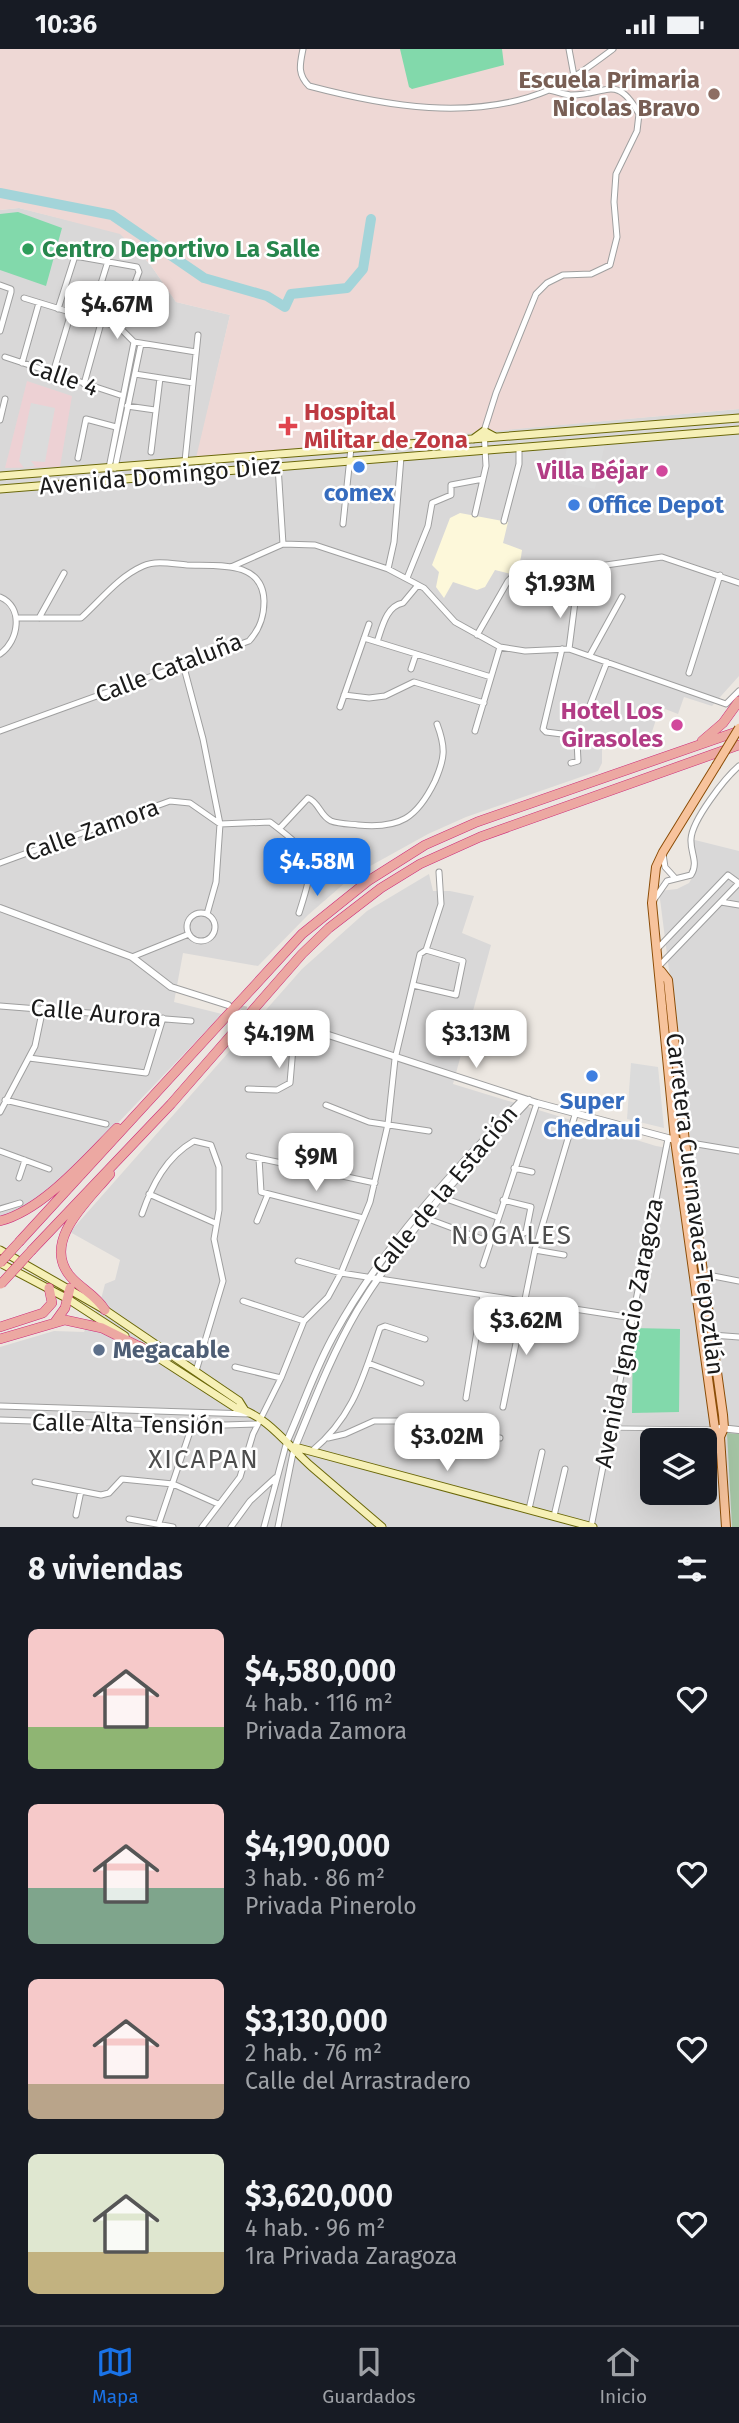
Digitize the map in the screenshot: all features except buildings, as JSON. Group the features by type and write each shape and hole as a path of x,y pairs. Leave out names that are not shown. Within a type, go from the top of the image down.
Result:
{"highway":[{"path":"683,752 715,732 739,701"},
{"path":"0,1263 302,935 393,864 477,822 683,752 739,729"},
{"path":"0,1284 141,1136 302,954 329,928 381,888 420,864 481,837 739,745"},
{"path":"0,1221 17,1216 39,1201 150,1100"},
{"path":"105,1310 99,1300 71,1277 63,1262 61,1242 78,1213 141,1136"},
{"path":"55,1322 68,1299 70,1288"},
{"path":"0,1327 43,1313 52,1303 49,1289"},
{"path":"0,1339 55,1322 75,1321 102,1328 142,1348"}],"main road":[{"name":"Avenida Domingo Diez","path":"0,476 472,440 484,435 496,438 739,418"},
{"name":"Avenida Domingo Diez","path":"0,489 739,430"},
{"path":"206,460 207,472"},
{"path":"660,968 652,903 656,867 739,729"},
{"name":"Carretera Cuernavaca-Tepoztlán","path":"660,968 660,1002 672,1140 719,1431"},
{"name":"Carretera Cuernavaca-Tepoztlán","path":"660,968 668,980 685,1142 712,1335 726,1527"},
{"path":"0,1251 70,1288 240,1401 258,1422 295,1447 309,1464 382,1527"},
{"path":"0,1263 68,1299 236,1408 248,1412"},
{"path":"162,1360 168,1352"},
{"path":"295,1447 592,1527"}],"street":[{"path":"303,49 299,69 302,79 309,86 419,107 453,109 487,105 548,90 613,49"},
{"path":"569,49 574,76"},
{"path":"475,514 483,479 484,435 496,393 536,294 547,283 563,275 591,274 610,265 617,237 614,202 616,174 637,131 639,114 623,91 611,87 570,95 548,90"},
{"path":"58,309 75,257 108,261 139,269 119,327"},
{"path":"90,319 108,261"},
{"path":"0,285 11,289 3,311 0,331"},
{"path":"24,298 119,327 138,343 196,352"},
{"path":"22,363 39,303"},
{"path":"52,373 71,313"},
{"path":"83,384 102,323"},
{"path":"185,461 198,335"},
{"path":"112,468 135,374 138,343"},
{"path":"112,468 122,396 138,343"},
{"name":"Calle 4","path":"5,356 122,396"},
{"path":"135,374 193,383"},
{"path":"151,452 160,378"},
{"path":"0,420 5,399"},
{"path":"127,407 155,410"},
{"path":"78,458 86,419 116,427"},
{"path":"505,521 519,464 519,447"},
{"path":"343,524 351,448"},
{"path":"388,569 395,531 401,457"},
{"path":"278,466 283,544"},
{"path":"407,578 428,526 432,503 452,495 451,485 483,479"},
{"path":"17,618 81,618 114,586 149,564 231,567 283,544 315,545 407,578 434,596 455,622 500,647 525,651 566,649 590,655 726,704 739,691"},
{"path":"606,565 662,557 739,583"},
{"path":"477,635 508,581 525,564 532,564 536,597"},
{"name":"Calle Cataluña","path":"0,731 249,641 260,626 264,597 260,583 248,571 231,567"},
{"path":"39,618 64,573"},
{"path":"689,673 720,575"},
{"path":"377,642 387,614 397,604 403,603 418,585"},
{"path":"571,763 578,761 577,741 570,735 546,732 543,729 566,649 576,594"},
{"path":"0,597 14,609 17,618 12,641 0,654"},
{"path":"590,655 622,597"},
{"path":"340,707 369,624"},
{"path":"364,638 491,677"},
{"path":"475,731 500,647"},
{"path":"411,669 416,654"},
{"path":"590,705 607,662"},
{"path":"183,664 203,739 220,824 216,882 207,915"},
{"path":"344,695 385,696 414,682 484,703"},
{"path":"279,829 308,798 325,816 341,823 373,826 397,823 414,814 423,805 444,760 446,747 437,724"},
{"path":"652,903 662,886 675,878 686,878 693,871 696,865 691,835 702,814 739,766"},
{"name":"Calle Zamora","path":"0,863 178,799 201,810 220,824"},
{"path":"220,824 261,820 279,829 307,855 311,863 311,876 299,913"},
{"path":"311,876 359,849"},
{"path":"663,852 665,867 675,878"},
{"path":"202,1527 218,1504 234,1489 258,1422 281,1378 304,1321 328,1297 363,1219 375,1184 388,1124 395,1059 420,954 426,950 441,904 439,872"},
{"path":"658,948 728,875 739,883 660,968"},
{"path":"721,902 739,905"},
{"path":"0,908 132,957 171,987 228,1005"},
{"path":"197,913 207,915 215,927 211,937 197,940 189,934 189,919 197,913"},
{"path":"132,957 189,934"},
{"path":"413,985 453,995 457,992 463,961 426,950"},
{"name":"Calle Aurora","path":"0,1006 191,1021"},
{"path":"0,1112 40,1032 43,1008"},
{"path":"264,1014 395,1059 575,1115 672,1140 739,1151"},
{"path":"29,1058 146,1073 163,1018"},
{"path":"248,1089 277,1090 290,1083 295,1024"},
{"name":"Calle de la Estación","path":"264,1527 287,1441 335,1333 438,1196 526,1099"},
{"path":"5,1100 106,1124"},
{"path":"483,1265 537,1103"},
{"path":"326,1105 369,1122 429,1131"},
{"path":"503,1407 535,1250 575,1115"},
{"path":"142,1214 155,1181 178,1154 194,1140 211,1145 219,1167 215,1254 223,1281 196,1371"},
{"name":"Avenida Ignacio Zaragoza","path":"592,1527 609,1428 672,1140"},
{"path":"0,1151 49,1169"},
{"path":"249,1156 375,1184"},
{"path":"257,1221 264,1193 259,1158"},
{"path":"19,1178 25,1160"},
{"path":"514,1168 532,1172"},
{"path":"264,1193 363,1219"},
{"path":"149,1194 215,1223"},
{"path":"438,1196 497,1217"},
{"name":"Calle de la Estación","path":"278,1527 295,1447 336,1350 374,1278 438,1196"},
{"path":"503,1200 531,1207 526,1232 520,1235"},
{"path":"0,1209 20,1203"},
{"path":"423,1217 489,1242"},
{"path":"535,1250 564,1255"},
{"path":"298,1261 341,1273 632,1318"},
{"path":"703,1273 739,1280"},
{"path":"466,1398 484,1295"},
{"path":"243,1301 304,1321"},
{"path":"312,1451 328,1438 359,1393 382,1326 425,1339"},
{"path":"712,1335 739,1337"},
{"path":"368,1363 421,1383"},
{"path":"235,1367 281,1378"},
{"name":"Calle Alta Tensión","path":"0,1406 196,1414 248,1412"},
{"path":"300,1411 307,1416"},
{"path":"129,1425 130,1412"},
{"path":"159,1523 196,1414"},
{"name":"Calle Alta Tensión","path":"0,1420 193,1426 258,1422"},
{"path":"328,1438 345,1434 374,1421 429,1421 449,1433 500,1438"},
{"path":"609,1428 739,1430"},
{"path":"529,1509 542,1452"},
{"path":"554,1516 565,1469"},
{"path":"230,1527 250,1501 276,1478"},
{"path":"35,1482 105,1495 122,1479 173,1484 218,1504"},
{"path":"76,1515 81,1491"},
{"path":"129,1519 173,1527"}],"shaded area":[{"path":"0,49 739,49 739,409 196,458 230,315 176,302 150,264 120,234 19,208 0,210"},
{"path":"19,208 120,233 150,264 176,302 230,315 197,457 739,409 739,676 712,706 684,697 678,714 660,707 651,735 646,737 641,750 623,742 602,743 602,763 598,771 466,817 428,834 354,875 308,915 258,966 183,953 174,1002 222,1014 52,1192 0,1221 0,210"},
{"path":"27,381 72,396 60,467 5,468"},
{"path":"31,403 55,408 45,462 31,461 35,466 24,468 19,461"},
{"path":"605,443 595,489 561,482 567,447"},
{"path":"460,513 508,522 503,543 522,550 521,557 519,565 511,574 495,570 485,587 477,590 453,582 444,598 436,587 439,572 432,565 450,518"},
{"path":"691,839 739,851 739,1527 0,1527 0,1347 54,1331 84,1332 100,1303 105,1284 115,1280 120,1260 70,1232 302,969 367,911 429,874 433,891 474,896 462,933 491,945 453,1084 656,1146 692,1152 659,891 677,889 689,883 696,871"},
{"path":"631,1063 658,1067 664,1128 627,1119"}],"green space":[{"path":"400,49 502,49 504,65 412,89 409,87"},
{"name":"Centro Deportivo La Salle","path":"18,212 62,228 46,286 0,270 0,214"},
{"path":"633,1328 680,1329 679,1412 632,1413"},
{"path":"727,1433 739,1434 739,1527 732,1527"}],"waterway":[{"path":"0,193 112,215 204,278 267,296 285,307 291,294 347,288 363,269 371,219"}],"tunnel":[{"path":"232,1006 264,1014"}],"place":[{"name":"Escuela Primaria Nicolas Bravo","path":"714,94"},
{"name":"Centro Deportivo La Salle","path":"28,249"},
{"name":"Hospital Militar de Zona","path":"288,426"},
{"name":"comex","path":"359,467"},
{"name":"Villa Béjar","path":"662,471"},
{"name":"Office Depot","path":"574,505"},
{"name":"Hotel Los Girasoles","path":"677,725"},
{"name":"Super Chedraui","path":"592,1076"},
{"name":"Megacable","path":"99,1350"}],"district":[{"name":"NOGALES","path":"512,1235"},
{"name":"XICAPAN","path":"204,1459"}]}
